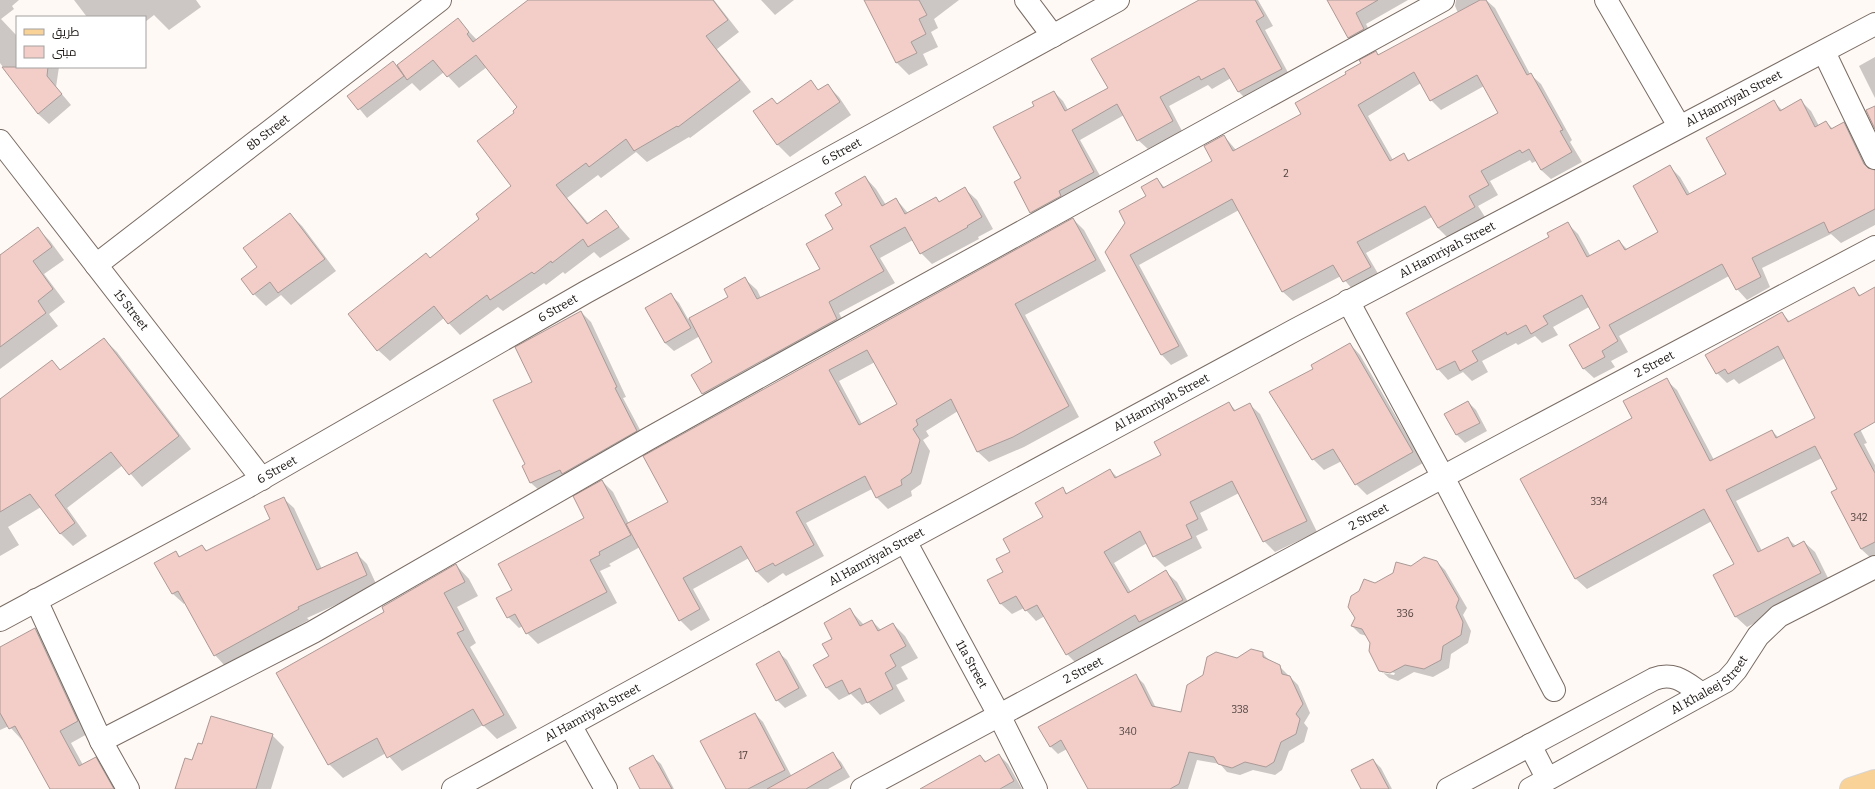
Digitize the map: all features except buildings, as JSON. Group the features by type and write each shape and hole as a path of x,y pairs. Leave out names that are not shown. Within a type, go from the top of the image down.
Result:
{"main road":[{"path":"1851,789 1875,781"}],"street":[{"name":"8b Street","path":"96,265 440,0"},
{"path":"1026,0 1053,36"},
{"name":"6 Street","path":"0,620 262,478 586,292 1118,0"},
{"path":"101,741 313,632 768,372 1443,0"},
{"path":"1606,0 1679,126"},
{"name":"Al Hamriyah Street","path":"452,789 1348,301 1875,24"},
{"path":"1824,52 1875,158"},
{"name":"15 Street","path":"0,141 262,478"},
{"name":"2 Street","path":"862,789 1875,247"},
{"path":"1348,301 1443,477 1554,690"},
{"name":"11a Street","path":"905,541 999,715 1036,789"},
{"name":"Al Khaleej Street","path":"1539,784 1730,677 1758,636 1779,616 1875,567"},
{"path":"36,600 101,741 128,789"},
{"path":"1448,789 1662,676 1677,677 1702,694"},
{"path":"570,725 606,789"},
{"path":"1530,746 1539,784"}]}
